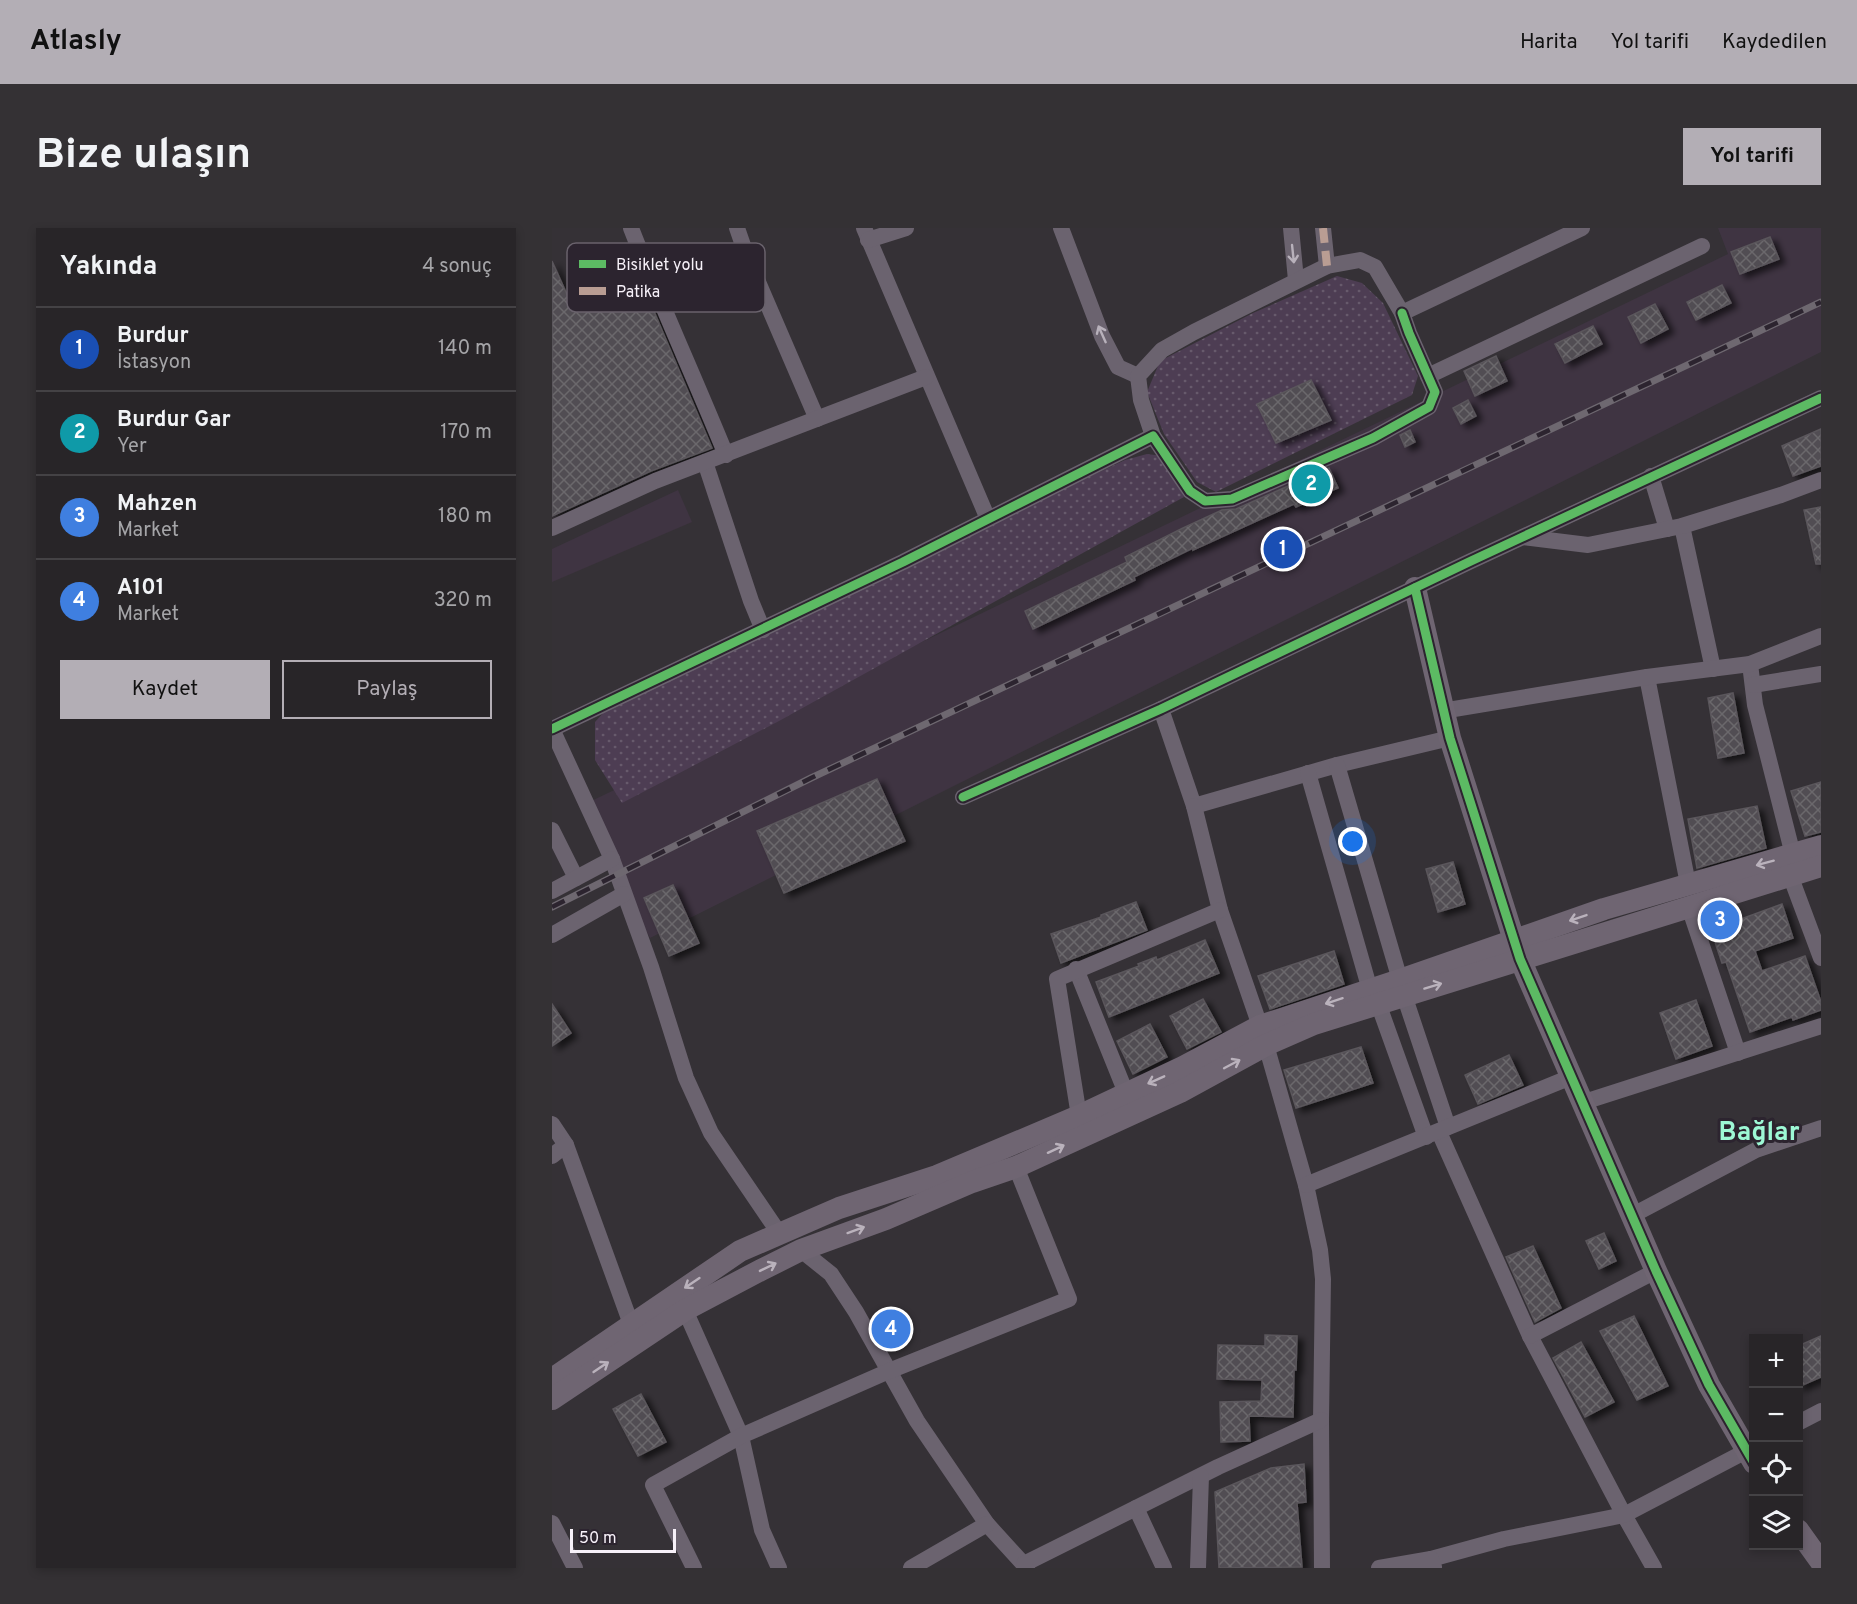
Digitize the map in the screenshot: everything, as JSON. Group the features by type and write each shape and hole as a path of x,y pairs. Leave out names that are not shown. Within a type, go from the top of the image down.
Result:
{"main road":[{"path":"1415,588 1442,711 1517,950 1571,1077 1584,1102 1630,1216 1709,1385 1749,1451"},
{"path":"552,1379 740,1251 779,1233 839,1208 937,1176 1079,1116 1183,1067 1263,1035 1314,1024 1374,997 1517,950 1689,907 1792,865 1821,846"},
{"path":"1517,950 1604,909 1688,884 1792,865 1821,866"},
{"path":"552,1399 685,1310 801,1250 886,1219 972,1182 1016,1167 1180,1092 1263,1035"},
{"path":"779,1233 801,1250"},
{"path":"1803,1536 1818,1553"}],"street":[{"path":"631,228 637,243"},
{"path":"737,228 742,243"},
{"path":"906,228 866,234 988,519"},
{"path":"1061,228 1102,336 1118,367 1138,376"},
{"path":"1291,228 1296,280"},
{"path":"1323,228 1327,266"},
{"path":"1402,313 1582,228"},
{"path":"1428,376 1702,246"},
{"path":"1360,260 1375,267 1402,313 1435,392 1429,407 1372,438 1232,499 1205,501 1190,491 1153,436 1141,400 1138,376 1162,350 1296,280 1327,266 1360,260"},
{"path":"765,298 817,419"},
{"path":"665,312 701,392 726,455"},
{"path":"552,528 655,481 926,377"},
{"path":"963,797 1161,709 1651,476 1821,398"},
{"path":"779,1233 711,1133 686,1078 651,967 612,859 552,729 763,630 1153,436"},
{"path":"705,462 751,602 763,630"},
{"path":"1651,476 1674,528 1713,669"},
{"path":"1522,537 1588,545 1674,528 1781,495 1821,480"},
{"path":"1442,711 1647,677 1750,664 1821,636"},
{"path":"1750,664 1755,705 1792,865 1821,958"},
{"path":"1753,685 1821,674"},
{"path":"1647,677 1688,884"},
{"path":"1161,709 1194,806 1220,910 1263,1035 1306,1185 1320,1250 1323,1279 1322,1568"},
{"path":"1194,806 1337,765 1450,738"},
{"path":"1337,765 1402,988 1438,1132"},
{"path":"1308,773 1374,997 1530,1336 1654,1568"},
{"path":"552,830 576,878"},
{"path":"552,891 612,859"},
{"path":"552,935 624,894"},
{"path":"1689,907 1738,1053"},
{"path":"1079,1116 1057,979 1076,969 1220,910"},
{"path":"1076,969 1126,1093"},
{"path":"1584,1102 1821,1026"},
{"path":"1306,1185 1571,1077"},
{"path":"552,1124 566,1145 631,1324"},
{"path":"1630,1216 1756,1150 1821,1128"},
{"path":"552,1156 566,1145"},
{"path":"694,1568 653,1485 741,1436 889,1371 1069,1299 1016,1167"},
{"path":"801,1250 831,1274 856,1312 917,1421 987,1524 1026,1566 1200,1476 1321,1420"},
{"path":"1530,1336 1656,1271"},
{"path":"685,1310 741,1436 762,1530 779,1568"},
{"path":"1803,1420 1821,1411"},
{"path":"1379,1568 1433,1563 1504,1539 1624,1515 1749,1455"},
{"path":"1198,1568 1200,1476"},
{"path":"1136,1508 1164,1568"},
{"path":"552,1523 575,1568"},
{"path":"911,1568 987,1524"}],"shaded area":[{"path":"1718,228 1821,228 1821,352 650,938 581,806 1728,254"},
{"path":"1337,276 1362,283 1383,303 1418,376 1412,395 1216,492 1197,482 1164,434 1147,392 1160,361 1253,313"},
{"path":"1147,454 1163,456 1184,497 779,721 622,803 595,760 595,722 615,700 1125,460"},
{"path":"678,490 692,522 552,582 552,549"}],"building":[{"path":"1770,237 1779,259 1740,274 1731,252"},
{"path":"552,261 567,295 567,312 654,312 712,448 651,471 552,516"},
{"path":"1722,285 1731,303 1696,320 1687,302"},
{"path":"1655,304 1668,329 1641,343 1628,317"},
{"path":"1593,326 1602,344 1565,363 1555,344"},
{"path":"1496,356 1507,381 1475,396 1464,371"},
{"path":"1311,380 1331,420 1276,443 1257,404"},
{"path":"1468,400 1476,416 1461,424 1453,408"},
{"path":"1821,429 1821,466 1793,476 1782,446"},
{"path":"1410,430 1415,442 1405,447 1400,435"},
{"path":"1329,468 1338,488 1296,507 1294,504 1193,550 1193,548 1134,577 1135,580 1033,629 1025,611 1127,562 1125,557 1183,528 1222,510 1236,509"},
{"path":"1821,507 1821,564 1816,564 1804,510"},
{"path":"1733,693 1744,753 1718,758 1708,698"},
{"path":"877,779 905,841 784,893 757,831"},
{"path":"1821,782 1821,832 1805,836 1791,791"},
{"path":"1757,806 1766,848 1697,868 1688,819"},
{"path":"1453,862 1465,904 1438,912 1426,869"},
{"path":"673,885 699,943 669,956 644,898"},
{"path":"1136,902 1147,930 1061,963 1051,934"},
{"path":"1782,904 1793,938 1755,951 1762,971 1805,956 1821,1002 1821,1010 1793,1020 1792,1017 1750,1032 1726,962 1722,963 1711,930"},
{"path":"1205,940 1219,973 1109,1017 1096,982"},
{"path":"1334,951 1344,984 1270,1009 1258,976"},
{"path":"1203,999 1221,1032 1187,1049 1170,1016"},
{"path":"1696,1000 1712,1046 1676,1059 1660,1013"},
{"path":"552,1004 571,1033 552,1046"},
{"path":"1150,1024 1167,1057 1133,1074 1117,1041"},
{"path":"1361,1047 1373,1083 1296,1108 1284,1070"},
{"path":"1509,1055 1523,1085 1478,1104 1465,1075"},
{"path":"1604,1233 1616,1261 1599,1269 1586,1241"},
{"path":"1533,1246 1561,1308 1535,1322 1506,1257"},
{"path":"1634,1316 1668,1386 1637,1400 1600,1331"},
{"path":"1265,1335 1297,1336 1293,1417 1249,1416 1250,1441 1221,1442 1220,1402 1261,1401 1262,1380 1217,1379 1218,1345 1265,1346"},
{"path":"1821,1336 1821,1377 1803,1385 1803,1344"},
{"path":"1581,1342 1614,1402 1585,1417 1553,1358"},
{"path":"641,1394 666,1442 638,1456 613,1409"},
{"path":"1304,1464 1306,1502 1297,1503 1302,1567 1219,1568 1215,1492 1271,1468"}],"railway":[{"path":"552,907 811,778 1821,302"}],"marked path":[{"path":"1323,228 1327,266"}],"cycle path":[{"path":"552,729 903,562 1153,436 1190,491 1205,501 1232,499 1373,438 1429,407 1435,392 1402,313"},
{"path":"963,797 1161,709 1821,398"},
{"path":"1415,588 1450,738 1520,959 1656,1271 1709,1385 1749,1454"}],"place":[{"name":"Burdur Gar","path":"1311,484"},
{"name":"Burdur","path":"1283,549"},
{"name":"Mahzen","path":"1720,920"},
{"name":"A101","path":"891,1329"}],"district":[{"name":"Bağlar","path":"1759,1131"}]}
